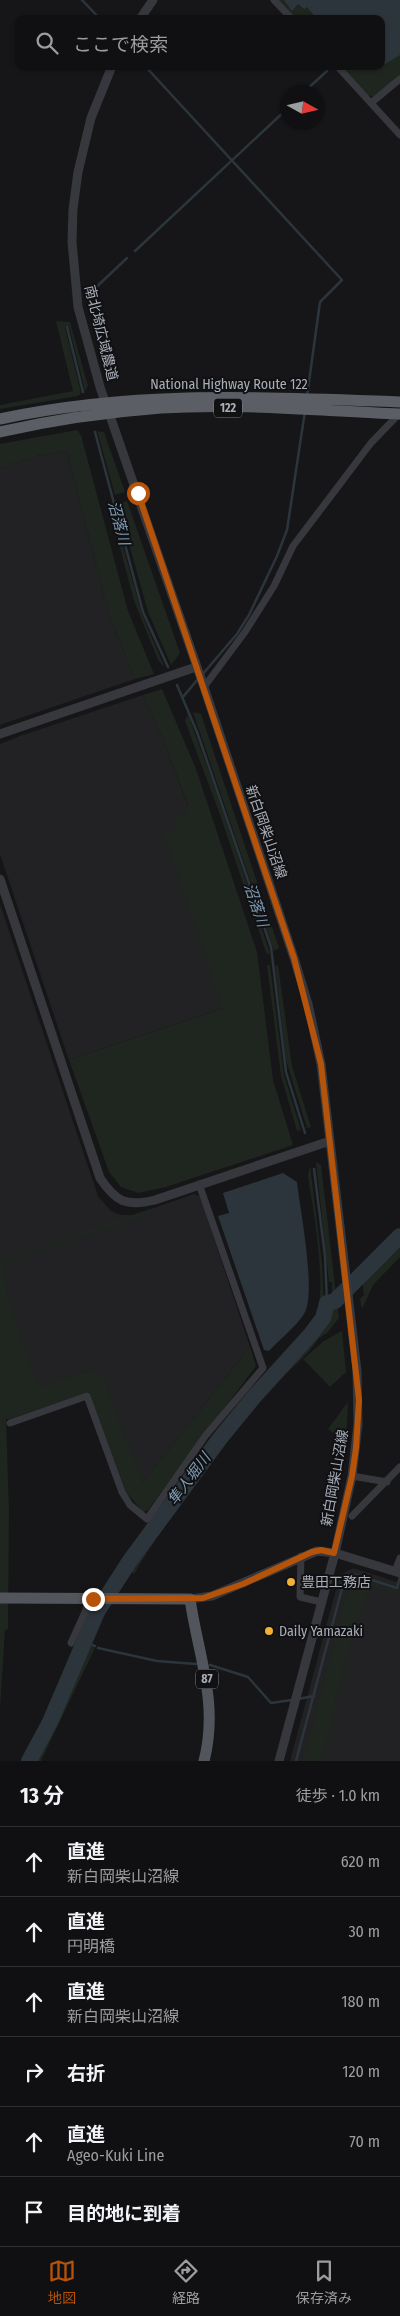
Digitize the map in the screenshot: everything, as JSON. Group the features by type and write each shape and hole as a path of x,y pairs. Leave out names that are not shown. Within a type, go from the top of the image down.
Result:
{"highway":[{"name":"National Highway Route 122","path":"0,419 54,408 160,397 243,396 400,410"},
{"name":"National Highway Route 122","path":"0,432 110,414 162,408 400,410"}],"main road":[{"path":"3,1598 190,1599"},
{"name":"87","path":"190,1599 209,1691 209,1731 204,1761"}],"street":[{"path":"143,15 153,0"},
{"path":"274,0 288,15"},
{"name":"南北埼広域農道","path":"110,70 91,118 81,155 72,223 73,270 78,307 88,347 110,414"},
{"path":"340,70 400,135"},
{"path":"371,103 400,79"},
{"path":"204,688 245,632 274,586 294,546 371,444 400,410"},
{"name":"新白岡柴山沼線","path":"110,414 294,958 308,1004 321,1064 359,1400 352,1476 334,1553 279,1761"},
{"path":"0,734 196,667"},
{"path":"0,879 100,1178 108,1190 117,1198 128,1203 138,1204 330,1141"},
{"path":"10,1423 87,1396 122,1492 130,1505 147,1519 206,1435 263,1368 199,1184"},
{"path":"352,1516 400,1467"},
{"path":"352,1476 387,1482"},
{"path":"190,1599 203,1598 220,1593 268,1573 301,1556 317,1551 334,1553 398,1572 400,1558"},
{"path":"301,1556 300,1597 321,1602"},
{"path":"71,1643 91,1599"}],"shaded area":[{"path":"277,0 400,0 400,75 375,97 367,95 343,70 385,70 385,15 291,15"},
{"path":"284,0 400,0 400,55 385,64 385,15 314,15 307,7 304,9 298,4 292,11"},
{"path":"56,321 70,322 88,386 85,391 69,326 65,327 81,393 78,396 0,409 0,405 73,391"},
{"path":"77,430 81,435 128,611 154,674 135,679 109,615 67,451 36,456 0,468 0,444"},
{"path":"97,431 104,432 125,492 115,495"},
{"path":"67,451 109,615 135,679 0,725 0,468 36,456"},
{"path":"127,501 180,653 171,665 148,612 118,504"},
{"path":"112,507 142,614 165,668 158,660 134,601 110,510"},
{"path":"162,689 196,769 257,952 273,1080 293,1145 166,1187 138,1193 121,1187 109,1172 69,1060 223,1008 164,832 175,829 174,824 179,811 180,814 187,811 186,807 188,805 162,737 143,695"},
{"path":"143,695 162,737 188,806 243,1001 69,1060 0,854 0,744"},
{"path":"193,712 201,714 279,948 274,951"},
{"path":"188,714 223,811 270,953 267,955 219,812 185,721"},
{"path":"0,904 98,1196 111,1211 121,1215 134,1215 194,1194 200,1197 250,1347 143,1482 92,1370 6,1400 0,1262"},
{"path":"267,965 270,965 284,1075 301,1130 297,1131 281,1076"},
{"path":"278,965 292,1066 311,1127 307,1128 286,1060 275,966"},
{"path":"316,1162 321,1165 336,1294 332,1296 332,1282 329,1282"},
{"path":"310,1165 322,1263 324,1309 321,1318 291,1355 228,1423 197,1463 124,1567 120,1565 208,1441 260,1380 313,1323 318,1310 320,1274 319,1252 308,1176"},
{"path":"283,1173 297,1182 308,1268 308,1301 302,1317 269,1351 264,1350 218,1216 229,1213 223,1193"},
{"path":"150,1209 151,1213 4,1262 8,1297 38,1388 92,1370 101,1373 143,1482 250,1347 256,1366 148,1510 143,1512 126,1492 89,1392 6,1419 9,1511 8,1629 5,1630 0,1708 0,1260"},
{"path":"400,1242 400,1257 373,1285 362,1309 360,1299 364,1295 362,1280"},
{"path":"337,1303 339,1318 327,1333 319,1338 308,1353 273,1386 249,1415 180,1504 134,1574 131,1572 218,1445 258,1398 315,1338 327,1318 329,1307"},
{"path":"342,1331 346,1372 330,1387 303,1359 324,1341"},
{"path":"348,1402 346,1444 328,1429"},
{"path":"353,1568 400,1583 400,1761 290,1761 340,1575"},
{"path":"359,1578 400,1591 400,1595 370,1585 341,1673 348,1675 347,1679 342,1677 334,1703 337,1704 320,1761 303,1761 349,1584"},
{"path":"91,1646 95,1648 41,1761 34,1761"}],"waterway":[{"path":"82,0 96,15"},
{"path":"149,70 342,280 320,302 307,396"},
{"name":"沼落川","path":"312,85 327,71"},
{"name":"沼落川","path":"135,251 280,115"},
{"name":"沼落川","path":"90,293 127,258"},
{"name":"沼落川","path":"67,327 83,392"},
{"path":"202,675 237,634 249,615 277,556 287,530 305,411"},
{"name":"沼落川","path":"95,432 143,612 168,667"},
{"path":"183,697 198,679"},
{"name":"沼落川","path":"177,685 197,732 271,947 286,1072 305,1133"},
{"name":"沼落川","path":"314,1169 325,1256 327,1303"},
{"name":"隼人堀川","path":"29,1761 50,1722 97,1612 129,1562 221,1437 253,1398 311,1334 323,1318 327,1303 335,1301 400,1236"},
{"path":"296,1761 344,1581 356,1575 397,1588 400,1577"},
{"path":"84,1642 95,1646"},
{"path":"98,1648 157,1661 196,1664"},
{"path":"210,1665 248,1677 271,1703 292,1700"},
{"path":"298,1699 314,1696"}],"place":[{"name":"豊田工務店","path":"291,1582"},
{"name":"Daily Yamazaki","path":"269,1631"}],"route":[{"path":"93,1599 203,1598 243,1584 312,1552 321,1550 334,1553 352,1476 359,1400 321,1064 308,1004 138,493"}]}
